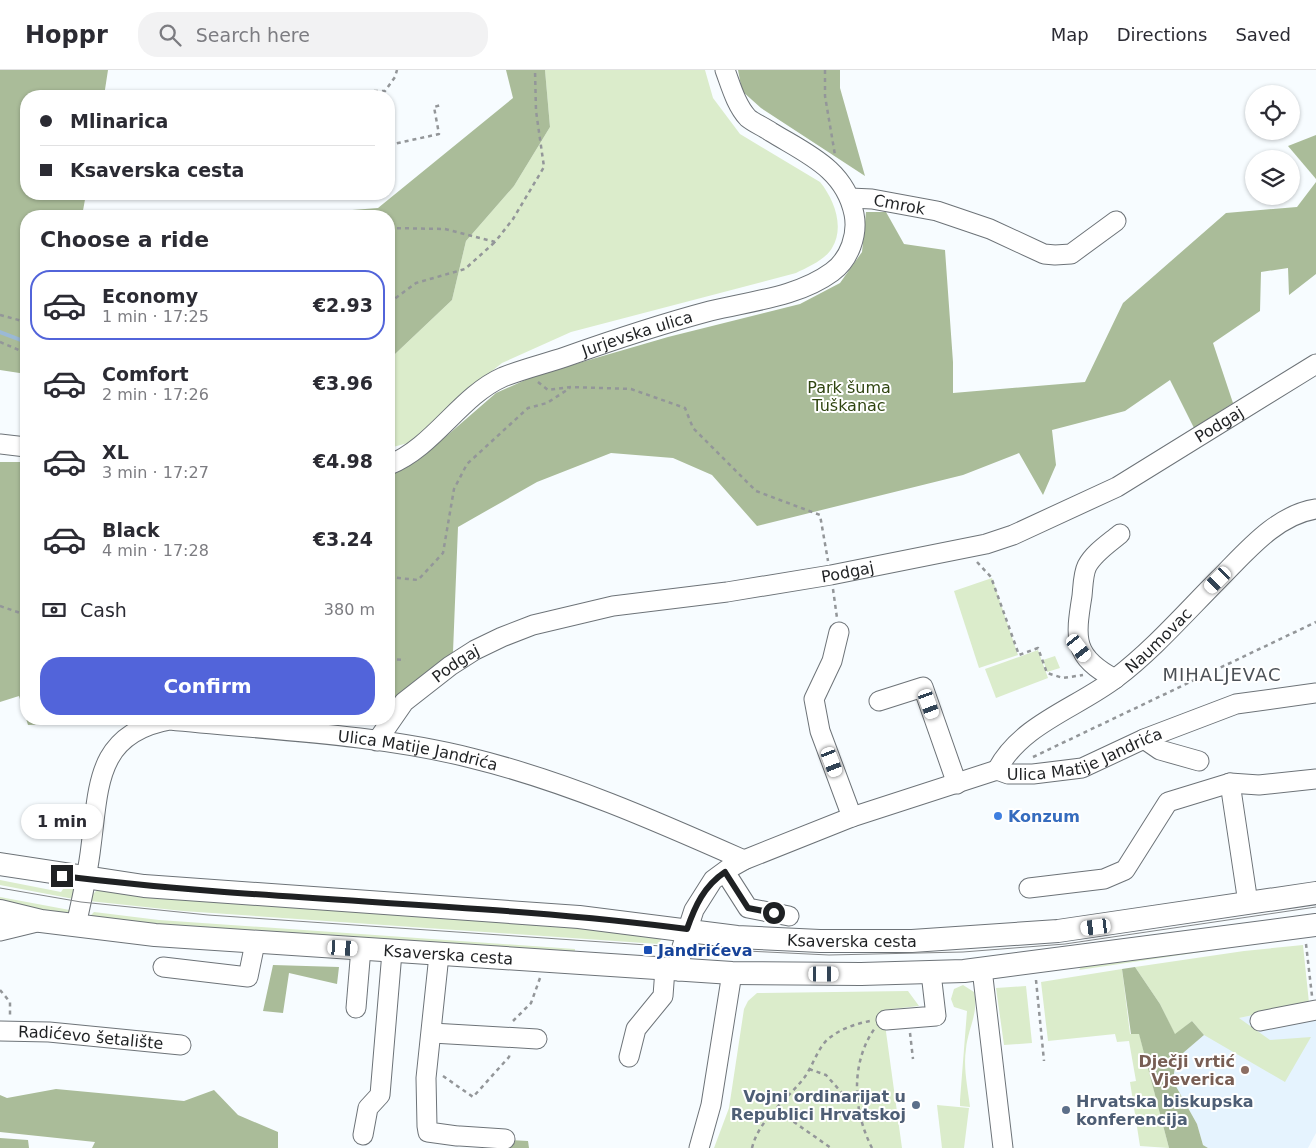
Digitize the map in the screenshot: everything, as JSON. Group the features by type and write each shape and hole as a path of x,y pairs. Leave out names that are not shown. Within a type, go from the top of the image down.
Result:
{"main road":[{"name":"Ksaverska cesta","path":"0,864 86,879 197,890 579,917 687,929 737,937 859,942 921,940 1077,929 1316,893"},
{"name":"Ksaverska cesta","path":"0,911 41,920 156,935 732,973 931,972 1311,934"}],"street":[{"name":"Cmrok","path":"725,70 734,96 748,118 830,170 842,182 850,198 872,199 937,211 990,229 1044,254 1055,256 1071,254 1116,221"},
{"name":"Jurjevska ulica","path":"395,462 426,441 471,399 501,378 634,333 710,311 796,291 819,280 835,270 846,256 854,238 855,216 850,198"},
{"name":"Podgaj","path":"395,715 404,702 450,666 502,637 533,625 613,606 727,592 833,575 986,544 1013,535 1117,487 1316,364"},
{"path":"0,444 20,446"},
{"name":"Naumovac","path":"997,770 1016,746 1039,726 1115,679 1138,659 1258,540 1291,517 1316,509"},
{"path":"1115,679 1098,670 1079,648 1080,611 1086,568 1093,557 1120,534"},
{"path":"839,632 832,661 814,699 820,731 852,817"},
{"path":"880,701 923,687 958,784"},
{"name":"Ulica Matije Jandrića","path":"629,1057 636,1029 663,996 701,896 713,880 744,860 852,817 997,770 1008,774 1033,774 1082,768 1144,739 1236,704 1316,693"},
{"name":"Ulica Matije Jandrića","path":"76,925 86,879 102,773 107,760 116,748 138,729 152,725"},
{"name":"Ulica Matije Jandrića","path":"219,725 377,741 471,758 510,769 588,796 744,860"},
{"name":"Podgaj","path":"377,741 388,725"},
{"path":"1144,739 1160,750 1199,761"},
{"path":"1029,888 1104,879 1124,870 1168,802 1230,783 1259,785 1316,779"},
{"path":"1230,783 1248,903"},
{"path":"725,872 748,908 790,916"},
{"path":"0,932 41,920"},
{"path":"162,967 248,977 255,942"},
{"path":"356,1008 361,948"},
{"path":"363,1134 368,1108 380,1095 392,952"},
{"path":"439,954 427,1070 428,1132 505,1139"},
{"path":"982,968 1003,1148"},
{"path":"883,1020 936,1016 931,972"},
{"path":"699,1148 711,1105 732,973"},
{"path":"1260,1021 1315,1010"},
{"name":"Radićevo šetalište","path":"5,1031 49,1032 181,1044"},
{"path":"432,1034 537,1039"}],"path":[{"path":"386,90 395,77 397,70"},
{"path":"395,298 416,283 465,269 495,242 513,219 544,167 536,111 535,70"},
{"path":"825,70 825,96 835,156 830,170"},
{"path":"395,144 439,134 434,107 441,105"},
{"path":"395,228 445,229 495,242"},
{"path":"0,315 20,320"},
{"path":"0,342 20,350"},
{"path":"534,378 548,390 571,387 630,389 685,408 693,428 756,491 820,515 830,568"},
{"path":"395,577 418,580 443,553 454,489 468,464 528,408 547,403 571,387"},
{"path":"974,558 991,577 1019,655 1038,648 1047,673 1063,678 1077,677 1098,670"},
{"path":"832,581 839,632"},
{"path":"0,606 20,613"},
{"path":"1040,754 1316,622"},
{"path":"395,659 405,660"},
{"path":"1311,934 1315,1010"},
{"path":"513,1027 513,1022 531,1003 541,976"},
{"path":"1035,976 1044,1060"},
{"path":"0,990 10,1002 5,1031"},
{"path":"908,1019 913,1059"},
{"path":"752,1148 755,1138 771,1114 790,1094 809,1069 822,1046 834,1035 853,1025 883,1020"},
{"path":"872,1148 862,1124 858,1097 858,1070 862,1050 883,1020"},
{"path":"427,1070 444,1077 473,1097 509,1057 510,1050"},
{"path":"809,1069 826,1075 842,1093 858,1097"},
{"path":"771,1114 791,1120 831,1148"}],"shaded area":[{"name":"Dječji vrtić Vjeverica","path":"1316,1001 1316,1133 1308,1148 1208,1148 1203,1145 1197,1124 1173,1081 1176,1059 1204,1035 1239,1018"}],"green space":[{"path":"0,70 108,70 105,90 20,90 20,200 85,200 83,210 20,210 20,373 0,370"},
{"path":"506,70 545,70 550,127 514,186 466,241 452,300 395,354 395,210 352,210 378,208 388,200 395,200 395,194 513,98"},
{"path":"545,70 705,70 713,98 740,134 820,182 830,197 836,214 838,231 836,240 825,256 796,273 571,332 502,363 457,399 412,442 395,446 395,354 452,300 466,241 514,186 550,127"},
{"path":"738,70 840,70 840,88 865,176 761,108 742,91"},
{"path":"1316,135 1316,179 1300,160 1300,150 1291,150 1288,146"},
{"name":"Park šuma Tuškanac","path":"1316,182 1316,274 1289,295 1288,268 1261,272 1260,311 1213,343 1233,403 1194,428 1170,380 1125,411 1052,430 1056,465 1043,495 1019,453 963,475 757,526 712,475 673,458 611,453 537,482 458,527 453,652 407,693 395,701 395,473 420,459 496,393 534,376 668,337 800,304 840,283 862,252 866,212 886,212 904,244 945,250 953,362 953,393 1085,382 1123,303 1226,213 1297,207"},
{"path":"0,462 20,462 20,699 19,696 0,702"},
{"path":"992,578 1018,655 979,668 954,591"},
{"path":"1038,650 1048,678 996,698 985,669"},
{"path":"1055,656 1060,668 1047,672 1043,660"},
{"path":"0,880 61,892 66,885 76,887 79,900 0,885"},
{"path":"98,889 665,934 658,944 183,911 89,901"},
{"path":"0,897 75,911 70,915 0,905"},
{"path":"94,912 159,920 575,949 575,953 197,931 89,917"},
{"path":"1255,944 1079,970 1081,967"},
{"path":"1303,945 1309,1003 1239,1018 1270,1040 1311,1037 1285,1082 1204,1035 1192,1021 1175,1035 1160,1004 1135,967 1244,951"},
{"path":"273,965 339,967 337,984 289,973 283,1013 263,1011"},
{"path":"1135,967 1160,1004 1175,1034 1192,1021 1204,1035 1176,1059 1173,1081 1197,1124 1203,1145 1208,1148 1169,1148 1139,1034 1131,1034 1122,969"},
{"path":"1122,969 1130,1034 1139,1033 1169,1148 1140,1146 1130,1082 1136,1081 1129,1041 1117,1042 1115,1034 1048,1041 1041,982"},
{"path":"963,985 974,992 975,1000 965,1056 970,1107 960,1106 967,1011 954,1007 951,999 954,989"},
{"path":"1026,986 1032,1043 1004,1045 996,988"},
{"path":"908,991 919,1006 883,1010 902,1148 714,1148 729,1108 744,1009 748,1001 757,993"},
{"path":"56,1089 184,1101 214,1090 238,1115 278,1132 278,1148 92,1148 95,1142 0,1132 0,1095 7,1098"},
{"path":"937,1105 969,1108 964,1148 942,1148"},
{"path":"0,1138 28,1140 29,1148 0,1148"},
{"path":"510,1140 528,1141 529,1148 509,1148"}],"waterway":[{"path":"0,332 20,340"}],"tram line":[{"path":"0,888 81,902 208,915 705,949 829,955 963,952 1065,944 1316,907"}],"place":[{"name":"Konzum","path":"998,816"},
{"name":"Jandrićeva","path":"648,950"},
{"name":"Dječji vrtić Vjeverica","path":"1245,1070"},
{"name":"Vojni ordinarijat u Republici Hrvatskoj","path":"916,1105"},
{"name":"Hrvatska biskupska konferencija","path":"1066,1110"}],"district":[{"name":"MIHALJEVAC","path":"1222,675"}],"route":[{"path":"62,876 144,886 531,913 687,929 701,896 713,880 725,872 748,908 774,913"}]}
